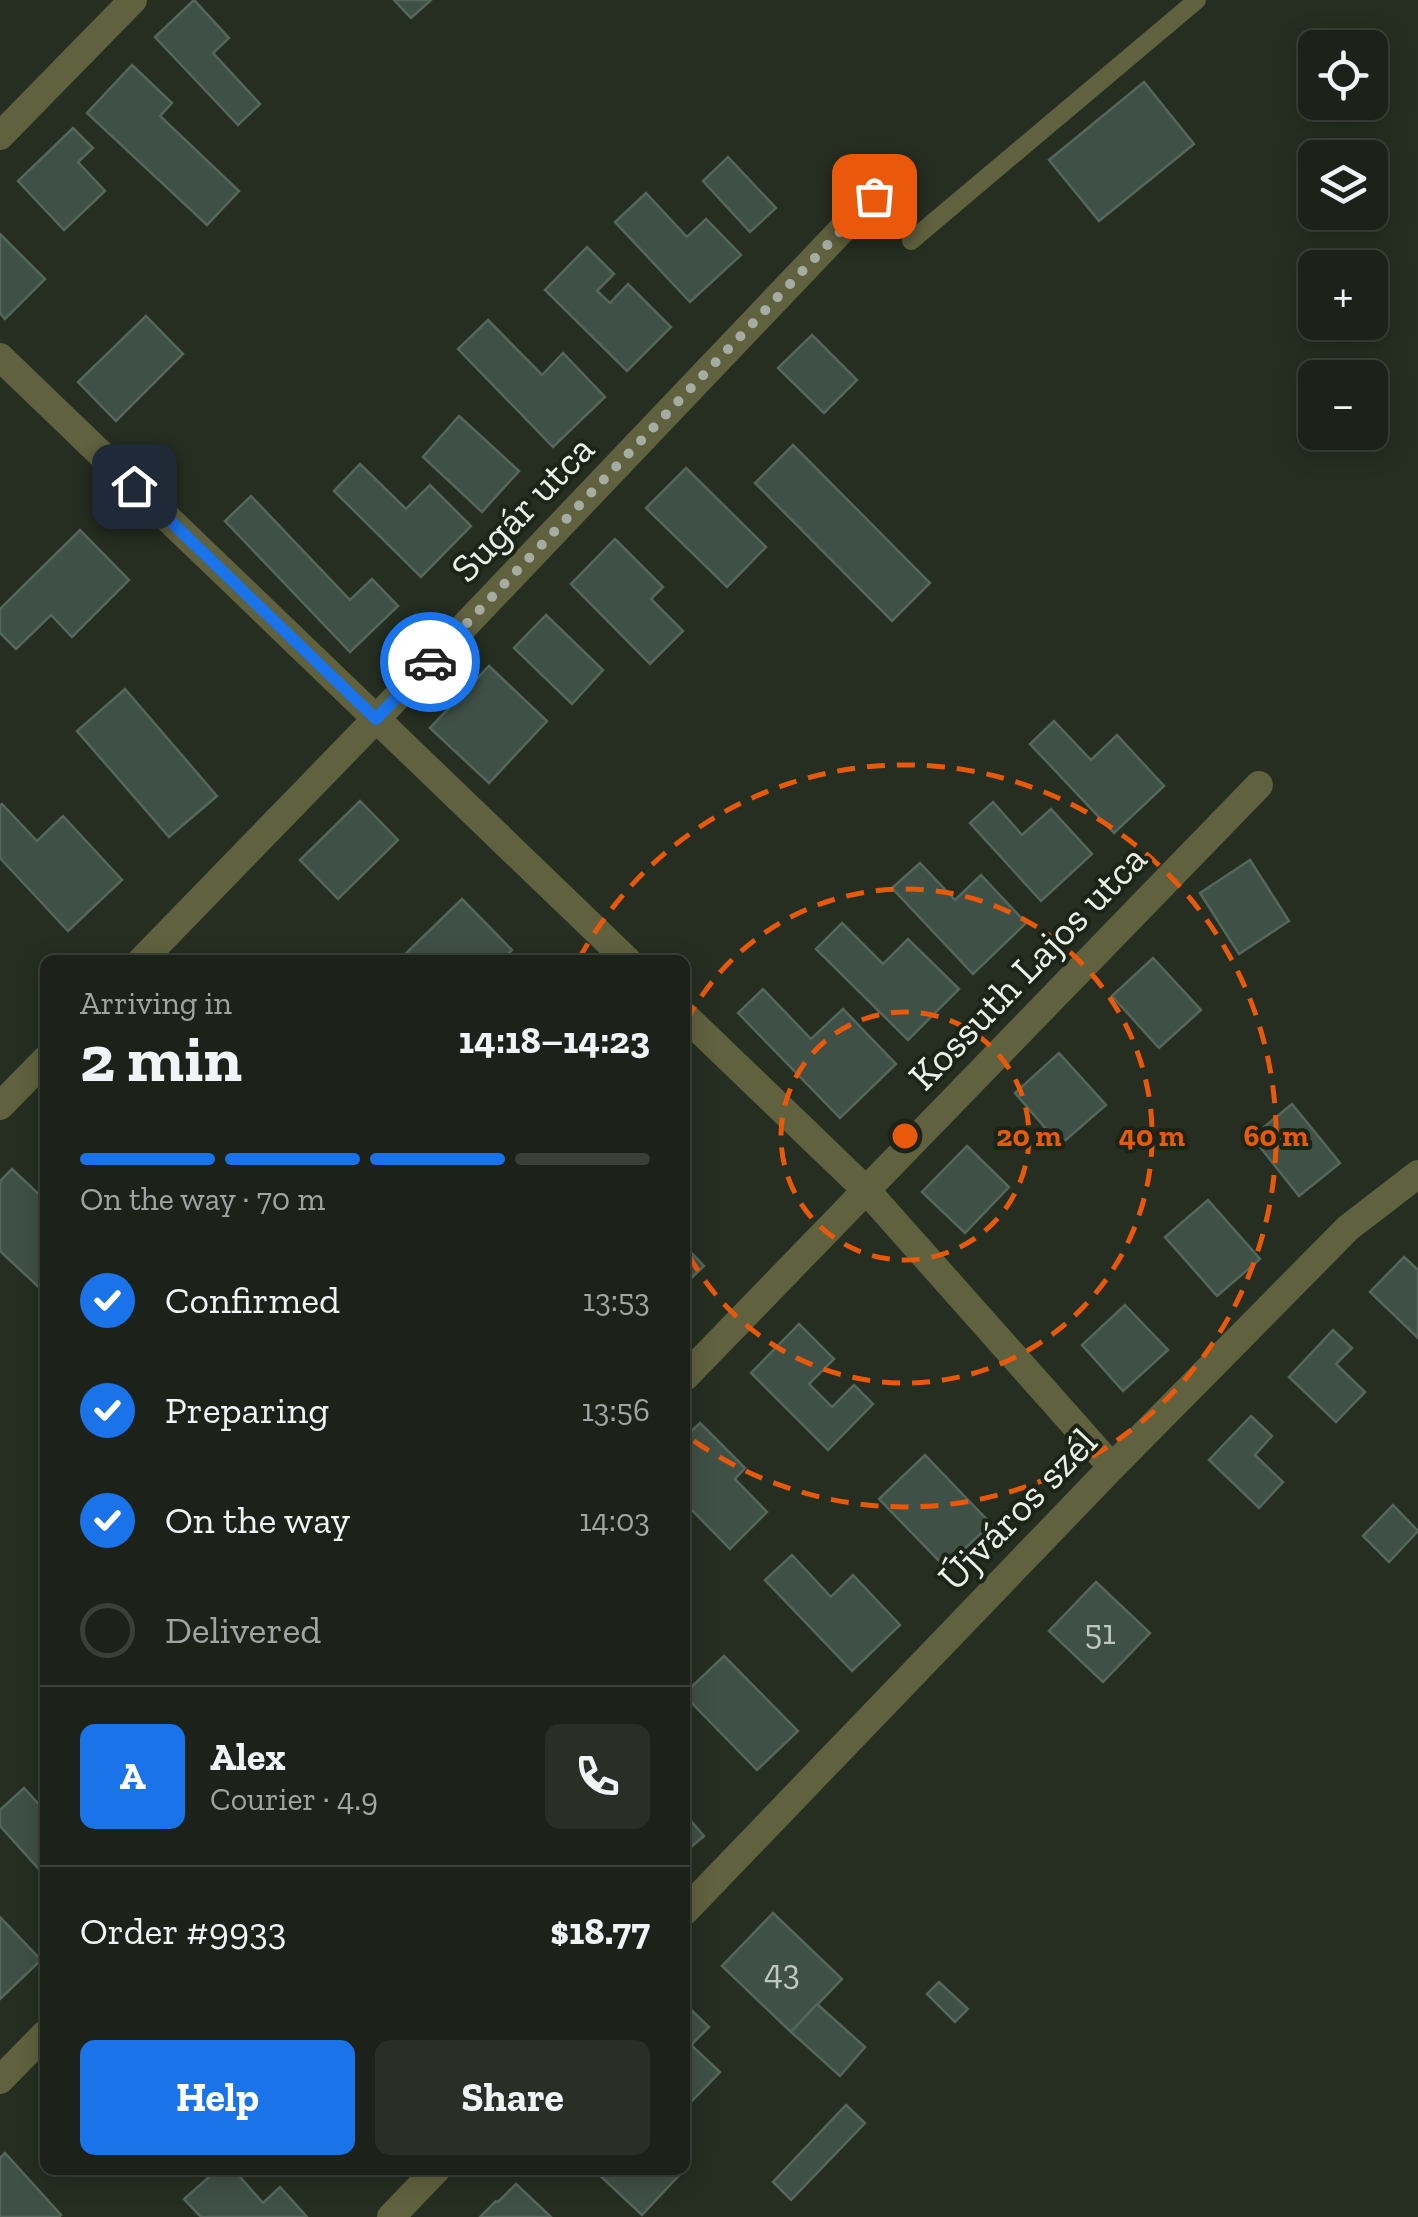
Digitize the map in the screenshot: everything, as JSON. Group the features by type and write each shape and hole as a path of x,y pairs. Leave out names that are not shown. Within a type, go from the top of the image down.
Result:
{"street":[{"path":"0,136 133,0"},
{"name":"Sugár utca","path":"147,955 874,196"},
{"path":"0,358 622,955"},
{"name":"Kossuth Lajos utca","path":"690,1372 1259,785"},
{"path":"690,1021 867,1190 1112,1467"},
{"path":"0,1106 40,1065"},
{"name":"Újváros szél","path":"690,1907 1112,1467 1348,1228 1418,1174"},
{"path":"0,2080 40,2039"},
{"path":"391,2217 431,2175"}],"lane":[{"path":"911,241 1197,0"}],"building":[{"path":"194,0 229,38 213,53 260,104 238,125 155,37"},
{"path":"394,0 431,0 411,18"},
{"path":"132,65 172,103 160,116 239,191 207,225 87,113"},
{"path":"1144,82 1194,144 1099,221 1049,160"},
{"path":"73,128 93,148 78,162 105,191 64,230 18,181"},
{"path":"728,157 776,208 750,232 703,181"},
{"path":"646,193 687,237 706,219 741,255 690,302 615,222"},
{"path":"0,234 45,279 5,319 0,313"},
{"path":"587,247 614,274 597,291 610,303 628,284 671,327 627,371 545,290"},
{"path":"146,316 183,354 116,421 78,382"},
{"path":"488,320 542,375 563,353 605,397 553,447 458,349"},
{"path":"812,335 857,380 824,413 778,368"},
{"path":"459,416 519,471 482,512 423,457"},
{"path":"793,445 930,583 892,621 755,483"},
{"path":"360,464 406,509 430,485 471,526 421,577 334,491"},
{"path":"686,468 766,547 727,587 646,508"},
{"path":"251,496 350,600 372,579 398,606 350,652 225,521"},
{"path":"80,530 129,580 72,637 51,615 16,649 0,633 0,609"},
{"path":"615,539 663,587 651,599 683,631 650,664 571,584"},
{"path":"546,615 603,670 572,704 514,648"},
{"path":"489,666 547,721 489,783 430,728"},
{"path":"125,689 217,796 169,837 77,731"},
{"path":"1054,721 1091,760 1117,735 1164,786 1114,833 1030,744"},
{"path":"360,801 398,840 338,899 300,860"},
{"path":"993,802 1022,835 1051,809 1092,854 1041,901 970,823"},
{"path":"2,804 37,841 63,816 122,880 68,931 0,858"},
{"path":"1250,860 1289,921 1239,954 1200,893"},
{"path":"920,863 955,900 981,875 1026,923 973,974 892,888"},
{"path":"462,899 512,950 507,955 404,955"},
{"path":"842,923 883,964 908,939 959,989 908,1040 816,949"},
{"path":"1153,958 1201,1010 1159,1048 1112,996"},
{"path":"763,989 811,1039 843,1009 896,1064 840,1118 738,1013"},
{"path":"1059,1053 1106,1105 1060,1145 1015,1093"},
{"path":"1292,1104 1340,1163 1299,1196 1252,1137"},
{"path":"967,1146 1009,1187 965,1233 922,1192"},
{"path":"12,1169 40,1195 40,1288 0,1251 0,1181"},
{"path":"1208,1200 1260,1259 1217,1296 1165,1237"},
{"path":"690,1251 704,1266 690,1279"},
{"path":"1404,1257 1418,1270 1418,1338 1370,1292"},
{"path":"1125,1305 1168,1350 1123,1391 1082,1345"},
{"path":"799,1324 834,1359 809,1384 832,1407 854,1385 873,1404 828,1450 751,1373"},
{"path":"1333,1330 1352,1348 1336,1364 1365,1392 1336,1422 1289,1377"},
{"path":"1251,1416 1272,1436 1255,1455 1283,1482 1259,1508 1209,1460"},
{"path":"700,1423 745,1468 735,1479 767,1512 730,1549 690,1508 690,1432"},
{"path":"925,1455 991,1524 945,1567 879,1499"},
{"path":"1393,1505 1418,1531 1389,1562 1363,1536"},
{"path":"792,1555 831,1597 853,1575 900,1625 852,1671 765,1580"},
{"path":"1096,1582 1150,1633 1103,1682 1049,1631"},
{"path":"724,1656 798,1731 757,1770 690,1701 690,1688"},
{"path":"24,1788 40,1806 40,1870 0,1826 0,1810"},
{"path":"690,1820 704,1836 690,1848"},
{"path":"773,1913 842,1979 791,2032 722,1966"},
{"path":"0,1917 40,1961 0,1999"},
{"path":"939,1982 968,2009 955,2022 927,1994"},
{"path":"817,2004 865,2047 840,2076 791,2032"},
{"path":"690,2009 709,2027 691,2045 720,2072 690,2103"},
{"path":"846,2105 865,2123 791,2200 773,2182"},
{"path":"5,2153 59,2217 0,2217 0,2158"},
{"path":"211,2175 238,2175 263,2203 280,2187 307,2217 201,2217 184,2199"},
{"path":"599,2175 679,2175 642,2215"},
{"path":"516,2184 551,2217 480,2217 498,2202"}],"way so far":[{"path":"430,662 874,196"}],"route":[{"path":"134,486 376,719 430,662"}]}
